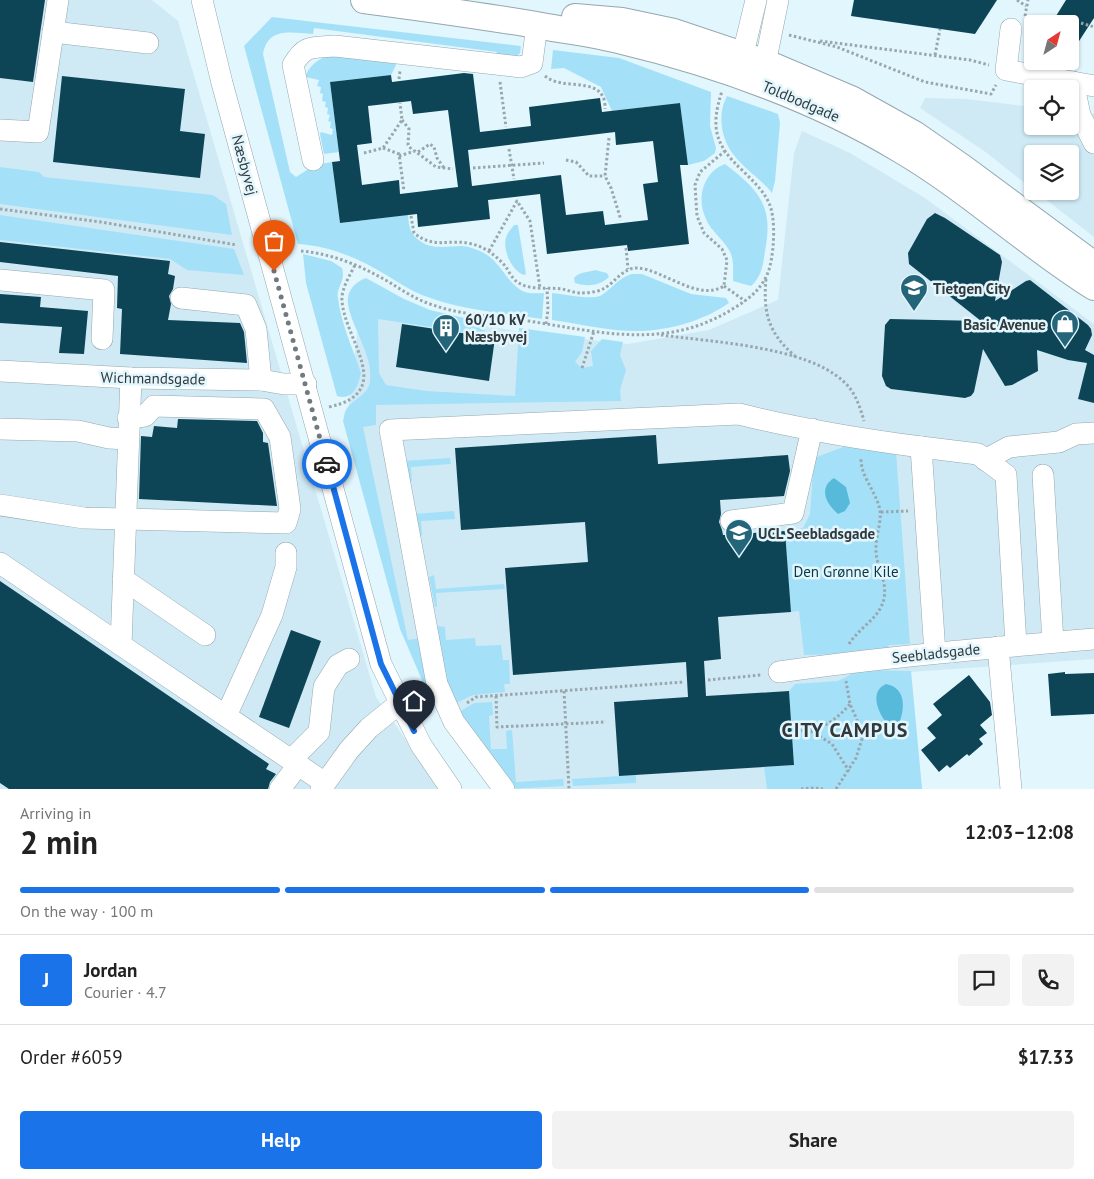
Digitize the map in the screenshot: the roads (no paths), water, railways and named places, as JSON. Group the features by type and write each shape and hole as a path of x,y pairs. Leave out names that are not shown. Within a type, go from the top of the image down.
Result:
{"main road":[{"name":"Toldbodgade","path":"364,0 465,13 617,39 747,70 852,100 914,134 1094,265"},
{"name":"Toldbodgade","path":"465,13 528,13 622,21 674,32 902,150 971,197 1027,241 1094,287"}],"street":[{"path":"0,130 38,132 58,0"},
{"name":"Næsbyvej","path":"202,0 243,158 381,664 421,745 452,789"},
{"path":"747,70 756,0"},
{"path":"747,70 778,0"},
{"path":"313,160 293,65 300,53 310,48 334,46 521,67 532,63 537,25"},
{"path":"1011,29 1006,70 1062,80"},
{"path":"53,32 148,43"},
{"path":"1079,83 1094,86"},
{"path":"1079,110 1094,143"},
{"path":"0,280 104,290 102,339"},
{"path":"181,298 246,305 256,329 261,380"},
{"name":"Wichmandsgade","path":"0,371 131,378 261,380 284,384 306,384"},
{"path":"121,645 128,418 131,378"},
{"path":"0,504 84,518 125,521 286,523 290,509 280,437 264,410 154,406 145,416 128,418"},
{"path":"504,789 454,722 437,684 390,430 739,414 864,440 978,454 1006,475 1010,789"},
{"path":"0,429 78,431 109,438 128,439"},
{"path":"732,521 793,513 812,429"},
{"path":"986,460 1009,447 1059,442 1076,434 1094,434"},
{"path":"922,447 935,653"},
{"path":"1043,475 1053,642"},
{"path":"226,716 272,615 286,567 286,553"},
{"path":"0,563 295,762 323,786 356,742 369,728 400,703"},
{"path":"123,579 205,635"},
{"name":"Seebladsgade","path":"779,672 843,662 1094,639"},
{"path":"280,789 295,762 319,732 324,687 338,665 349,659"}],"place":[{"name":"Tietgen City","path":"914,312"},
{"name":"Basic Avenue","path":"1065,348"},
{"name":"60/10 kV Næsbyvej","path":"446,352"},
{"name":"UCL Seebladsgade","path":"739,557"}],"district":[{"name":"CITY CAMPUS","path":"845,730"}],"park label":[{"name":"Den Grønne Kile","path":"846,571"}]}
